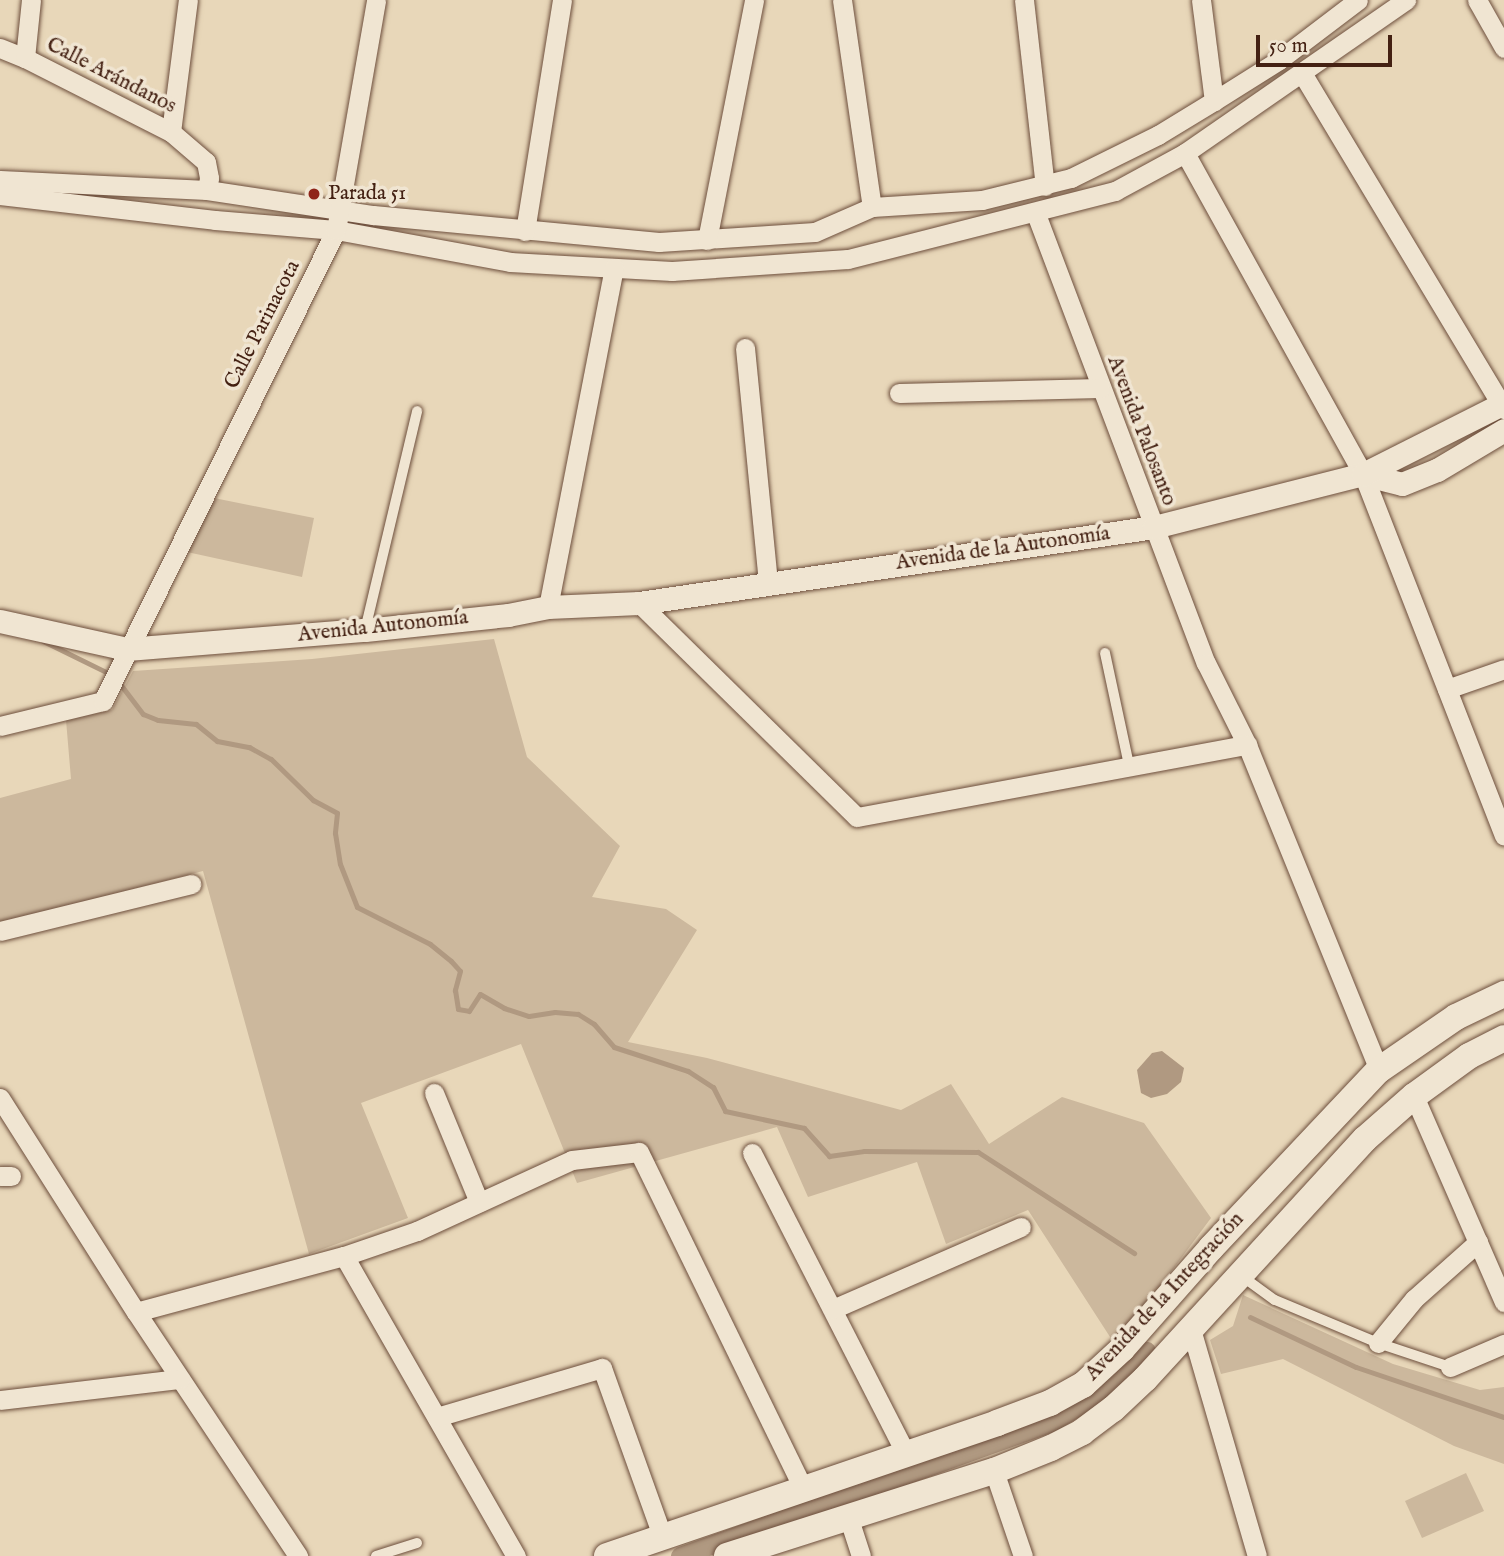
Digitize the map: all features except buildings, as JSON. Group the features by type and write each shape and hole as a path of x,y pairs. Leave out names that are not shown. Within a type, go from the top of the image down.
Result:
{"main road":[{"name":"Avenida de la Integración","path":"607,1556 1050,1403 1083,1385 1122,1349 1211,1248 1379,1070 1456,1017 1504,994"},
{"name":"Avenida de la Integración","path":"728,1556 994,1471 1082,1432 1113,1409 1191,1329 1365,1139 1414,1096 1469,1056 1504,1038"},
{"path":"1183,1282 1214,1303"}],"street":[{"path":"25,58 31,0"},
{"path":"171,132 188,0"},
{"name":"Calle Parinacota","path":"0,726 103,701 336,230 376,0"},
{"path":"525,231 562,0"},
{"path":"707,240 754,0"},
{"path":"842,0 872,207"},
{"path":"1024,0 1045,186"},
{"path":"1201,0 1214,102"},
{"path":"0,180 207,190 525,231 659,242 816,232 872,207 982,200 1071,178 1158,135 1214,102 1279,60 1358,0"},
{"path":"0,195 215,220 336,230 510,262 672,271 848,259 1036,214 1115,191 1185,153 1406,0"},
{"path":"1477,0 1504,48"},
{"name":"Calle Arándanos","path":"0,48 171,132 206,162 207,190"},
{"path":"1302,73 1503,406"},
{"path":"1185,153 1363,474 1504,836"},
{"name":"Avenida Palosanto","path":"1036,214 1206,663 1247,745 1379,1070"},
{"path":"548,607 614,268"},
{"path":"745,348 768,582"},
{"path":"899,393 1100,388"},
{"name":"Avenida de la Autonomía","path":"639,603 1154,527 1363,474 1503,406"},
{"name":"Avenida de la Autonomía","path":"1363,474 1402,484 1437,470 1504,430"},
{"path":"639,603 857,817 1247,745"},
{"name":"Avenida Autonomía","path":"0,621 127,649 365,630 508,615 548,607 639,603"},
{"path":"1447,689 1504,669"},
{"path":"0,930 191,884"},
{"path":"434,1093 479,1202"},
{"path":"1414,1096 1504,1302"},
{"path":"0,1098 136,1312 298,1556"},
{"path":"136,1312 344,1256 417,1231 572,1160 639,1152 803,1488"},
{"path":"752,1153 906,1454"},
{"path":"834,1309 1021,1227"},
{"path":"1378,1343 1413,1299 1478,1242"},
{"path":"344,1256 516,1556"},
{"path":"1191,1329 1257,1556"},
{"path":"1450,1367 1504,1344"},
{"path":"437,1417 602,1368 662,1536"},
{"path":"0,1400 180,1378"},
{"path":"994,1471 1023,1556"},
{"path":"848,1516 861,1556"}],"lane":[{"path":"365,630 417,411"},
{"path":"1105,653 1129,765"},
{"path":"1239,1274 1275,1300 1378,1343 1450,1367"},
{"path":"376,1556 417,1543"}],"shaded area":[{"path":"214,498 314,518 302,577 187,552"},
{"path":"494,639 527,757 620,846 592,897 666,909 697,930 628,1042 707,1058 901,1110 951,1084 989,1144 1062,1097 1144,1123 1211,1218 1153,1296 1112,1340 1028,1210 946,1244 917,1162 808,1197 777,1127 577,1183 521,1044 361,1103 408,1218 309,1254 203,871 0,923 0,798 71,779 66,720 112,710 133,671 312,659"},
{"path":"1162,1051 1184,1068 1181,1082 1167,1094 1151,1098 1141,1093 1137,1070 1152,1053"},
{"path":"1243,1295 1393,1364 1480,1390 1504,1387 1504,1464 1454,1446 1283,1359 1221,1374 1210,1340 1233,1326"},
{"path":"1466,1473 1484,1511 1422,1538 1405,1501"}],"waterway":[{"path":"43,641 114,676 143,714 158,720 196,724 217,741 249,747 271,759 313,800 337,813 335,833 340,864 357,907 430,944 451,961 460,971 455,990 458,1009 469,1011 480,994 504,1008 529,1016 555,1012 578,1014 594,1024 614,1047 688,1071 713,1087 725,1111 804,1128 829,1156 864,1151 978,1152 1134,1253"},
{"path":"1250,1317 1356,1367 1504,1417"},
{"path":"680,1556 1050,1423 1090,1399 1146,1351"}],"place":[{"name":"Parada 51","path":"314,194"}]}
